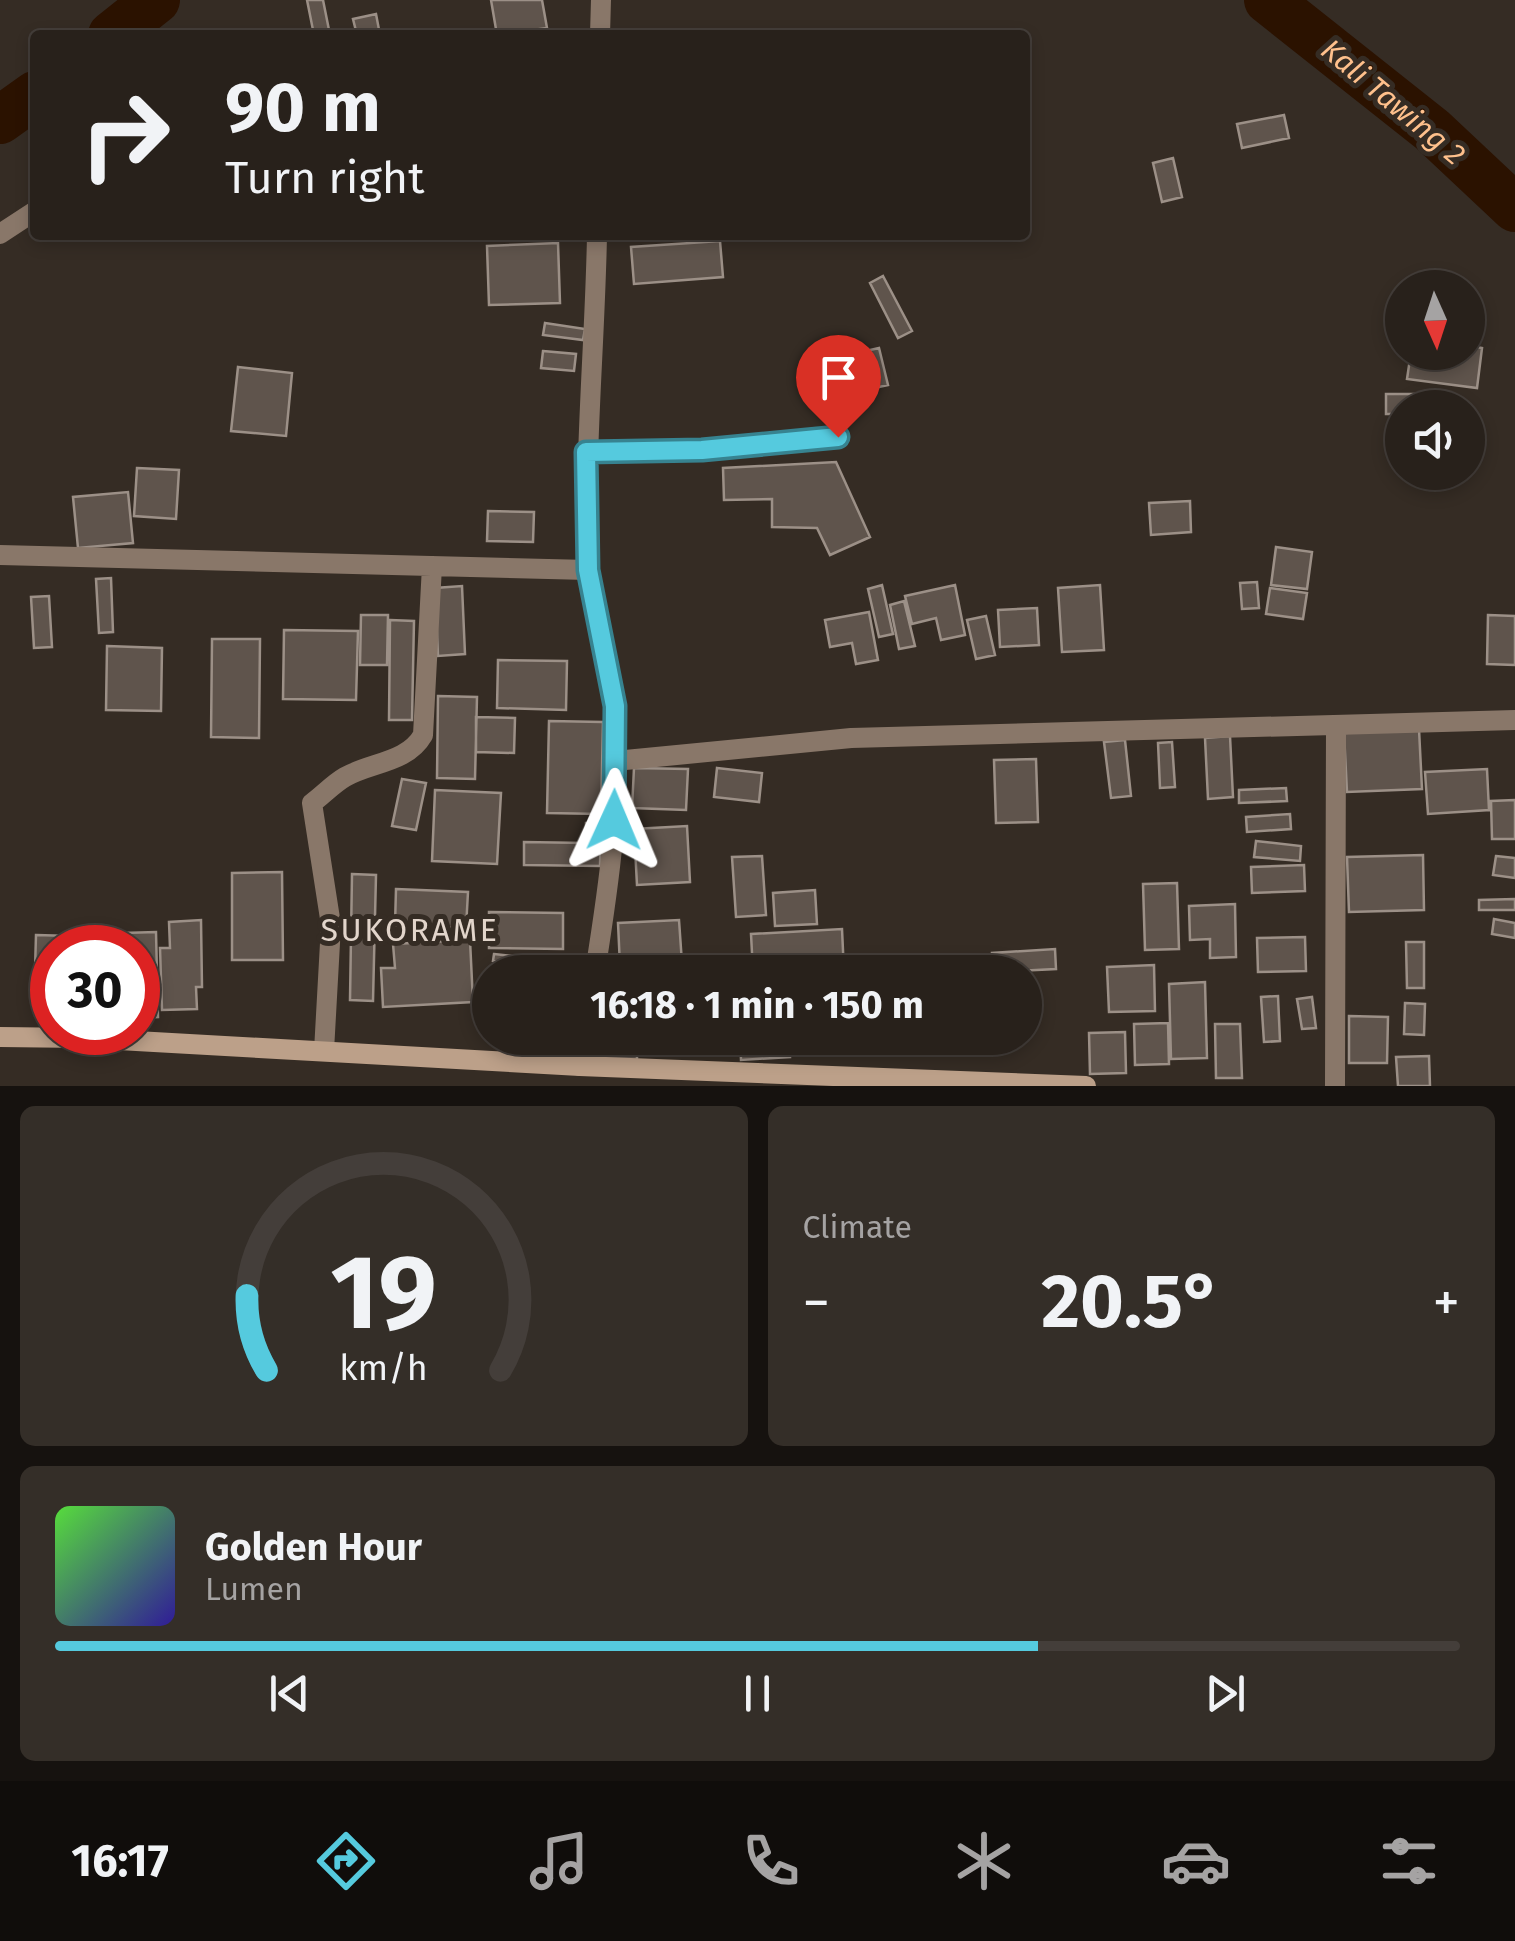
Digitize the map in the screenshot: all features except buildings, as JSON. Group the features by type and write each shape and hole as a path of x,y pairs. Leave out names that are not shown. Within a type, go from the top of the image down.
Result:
{"street":[{"path":"600,0 600,30"},
{"path":"0,234 30,213"},
{"path":"597,240 586,452 588,570 615,706 613,858 598,955"},
{"path":"586,452 702,450 838,437"},
{"path":"0,554 588,570"},
{"path":"324,1051 331,925 312,804 343,778 417,745 423,734 432,566"},
{"path":"615,760 851,738 1515,720"},
{"path":"1335,1086 1336,724"},
{"path":"0,1037 1086,1086"},
{"path":"580,1066 582,1055"}],"waterway":[{"name":"Kali Tawing 2","path":"118,30 156,0"},
{"name":"Kali Tawing 2","path":"1268,0 1432,130 1515,208"},
{"name":"Kali Tawing 2","path":"0,120 30,99"}],"district":[{"name":"SUKORAME","path":"410,930"}],"route":[{"path":"614,820 615,706 588,570 586,452 702,450 838,437"}]}
